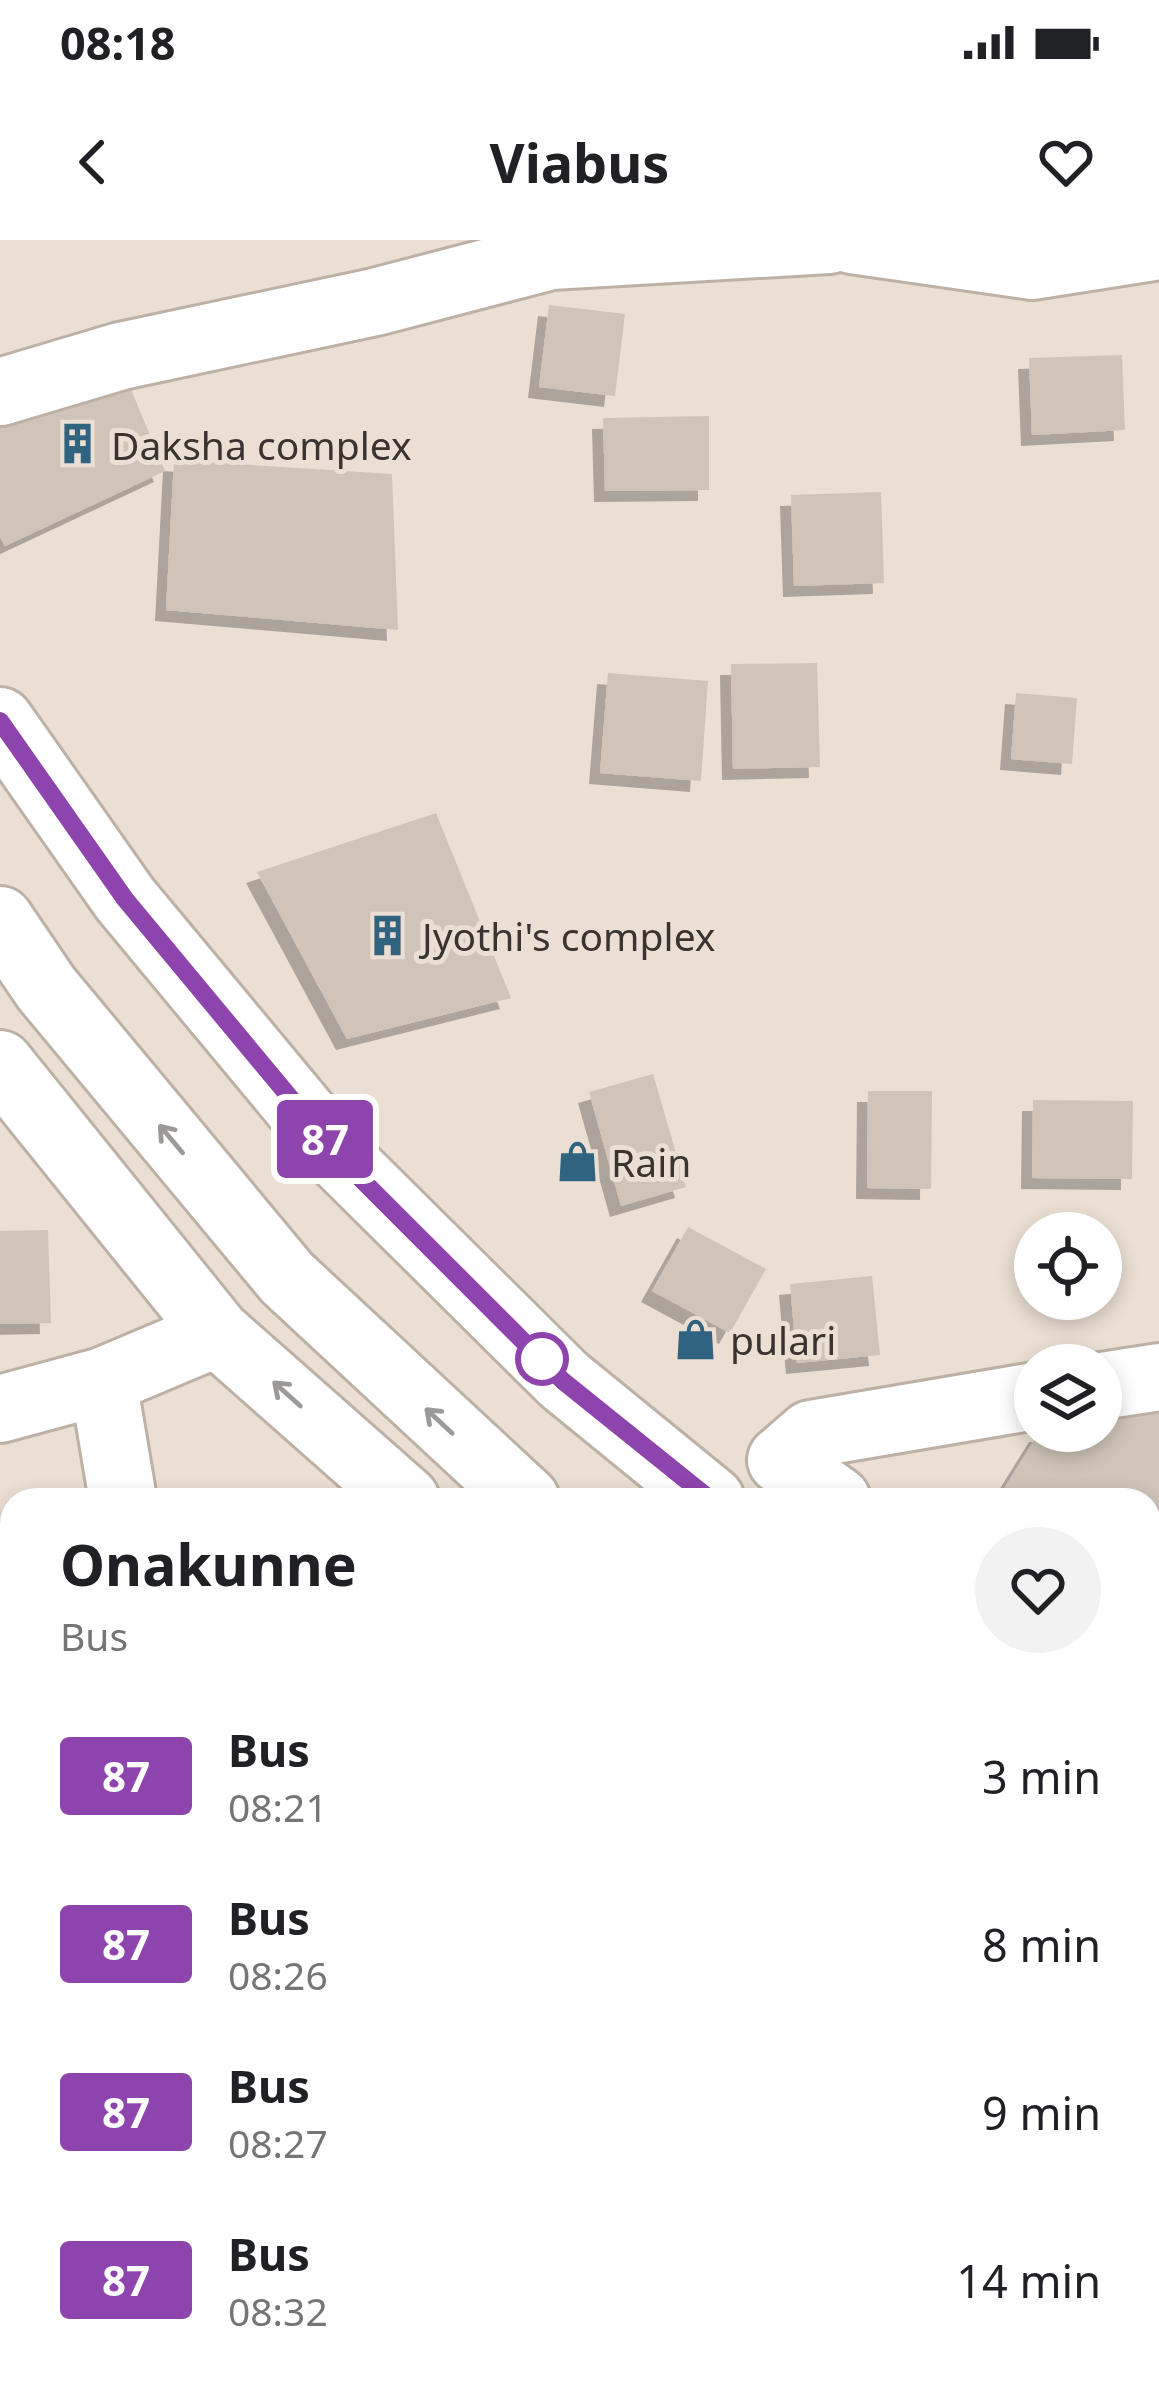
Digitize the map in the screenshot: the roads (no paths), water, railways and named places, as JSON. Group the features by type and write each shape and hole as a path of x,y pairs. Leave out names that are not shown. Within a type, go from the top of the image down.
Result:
{"main road":[{"path":"0,392 121,356 375,302 551,256 829,240"},
{"path":"852,240 1033,266 1159,246"},
{"path":"0,721 125,899 341,1159 563,1381 696,1488"},
{"path":"0,920 46,988 286,1278 513,1488"},
{"path":"0,1064 218,1333 392,1488"},
{"path":"0,1409 103,1381 218,1333"},
{"path":"1122,1383 1159,1377"},
{"path":"103,1381 121,1488"},
{"path":"820,1488 781,1460 811,1434 1014,1400"}],"place":[{"name":"Daksha complex","path":"77,444"},
{"name":"Jyothi's complex","path":"388,935"},
{"name":"Rain","path":"577,1161"},
{"name":"pulari","path":"696,1339"}]}
